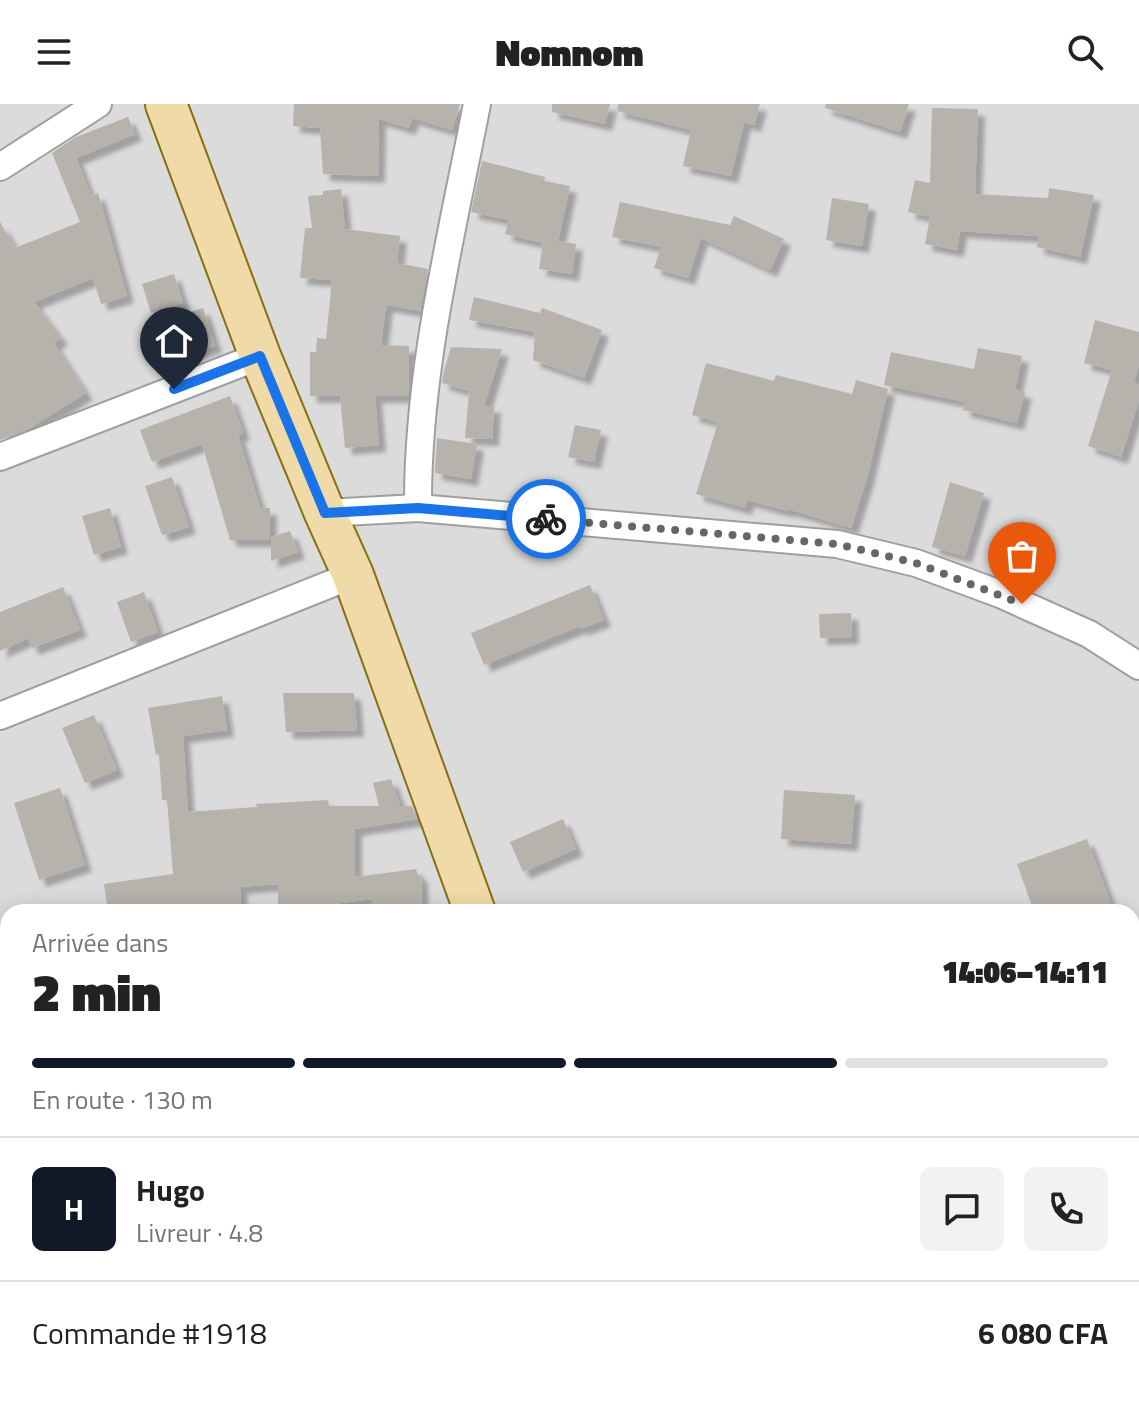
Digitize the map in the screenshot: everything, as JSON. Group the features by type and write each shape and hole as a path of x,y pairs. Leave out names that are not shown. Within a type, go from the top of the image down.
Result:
{"main road":[{"path":"166,104 260,356 353,575 472,904"}],"street":[{"path":"0,167 98,104"},
{"path":"418,508 417,461 428,364 477,104"},
{"path":"0,457 260,356"},
{"path":"325,513 418,508 837,544 916,563 1000,594 1089,634 1139,666"},
{"path":"0,716 353,575"}],"shaded area":[{"path":"0,104 1139,104 1139,904 0,904"}],"building":[{"path":"294,104 460,104 452,130 412,118 409,128 379,119 378,176 323,174 320,128 293,126"},
{"path":"552,104 610,104 605,124 552,112"},
{"path":"618,104 760,104 754,125 744,122 731,176 683,166 691,130 617,111"},
{"path":"826,104 909,104 900,132 825,108"},
{"path":"932,108 978,109 975,194 1048,198 1049,188 1094,195 1080,257 1037,247 1039,236 960,231 957,250 925,244 930,217 908,212 915,180 930,183"},
{"path":"128,117 135,134 76,158 91,196 98,193 127,296 101,304 93,278 34,302 61,338 54,343 86,393 28,429 0,440 0,222 15,248 80,222 52,153 76,137"},
{"path":"482,161 570,186 558,241 576,244 572,274 539,269 543,243 505,234 509,220 471,212"},
{"path":"341,189 345,229 400,236 397,263 428,269 420,311 386,305 381,345 409,346 408,396 375,396 379,445 345,448 340,396 310,396 310,352 316,352 317,338 326,339 332,280 300,278 305,228 312,228 308,196"},
{"path":"832,198 869,204 862,246 826,240"},
{"path":"620,202 730,225 734,216 784,239 770,270 701,238 688,278 654,268 661,247 612,237"},
{"path":"174,274 183,303 151,313 142,284"},
{"path":"474,297 540,313 542,308 602,330 584,378 533,360 535,332 469,320"},
{"path":"203,308 215,346 192,353 179,316"},
{"path":"1095,320 1139,332 1139,364 1134,383 1139,385 1139,400 1121,457 1088,446 1112,370 1084,363"},
{"path":"451,347 502,349 484,406 494,406 492,439 465,438 469,391 442,383"},
{"path":"978,348 1022,356 1015,389 1025,392 1017,423 963,410 965,402 884,385 891,352 974,369"},
{"path":"706,363 774,381 776,375 852,394 856,380 888,389 867,478 851,528 747,500 745,508 696,494 718,422 692,415"},
{"path":"230,396 243,433 238,435 260,508 270,508 270,540 230,540 202,444 152,462 140,430"},
{"path":"575,425 601,430 594,462 568,457"},
{"path":"437,438 477,444 471,479 435,473"},
{"path":"172,477 189,527 162,535 145,486"},
{"path":"950,482 984,493 965,556 932,547"},
{"path":"110,508 121,547 94,555 82,516"},
{"path":"290,531 298,552 271,561 271,537"},
{"path":"590,585 604,620 580,629 580,626 484,665 471,633"},
{"path":"63,587 80,630 32,648 28,638 0,651 0,612"},
{"path":"144,592 158,632 131,642 117,602"},
{"path":"851,613 852,637 820,638 819,614"},
{"path":"283,693 354,693 357,730 286,732"},
{"path":"222,696 227,730 183,736 188,812 328,800 329,806 379,806 373,783 391,779 400,806 412,806 417,819 355,829 355,877 416,869 421,875 422,904 372,904 372,899 333,904 278,904 278,884 240,887 241,904 107,904 104,884 173,874 167,800 162,800 159,754 156,755 148,708"},
{"path":"94,715 117,770 85,783 62,728"},
{"path":"60,788 85,865 39,880 14,803"},
{"path":"784,790 855,795 851,844 781,839"},
{"path":"563,819 576,849 523,872 510,842"},
{"path":"1087,839 1111,904 1031,904 1017,864"}],"way so far":[{"path":"546,519 837,544 916,563 1022,604"}],"route":[{"path":"174,389 260,356 325,513 418,508 546,519"}]}
